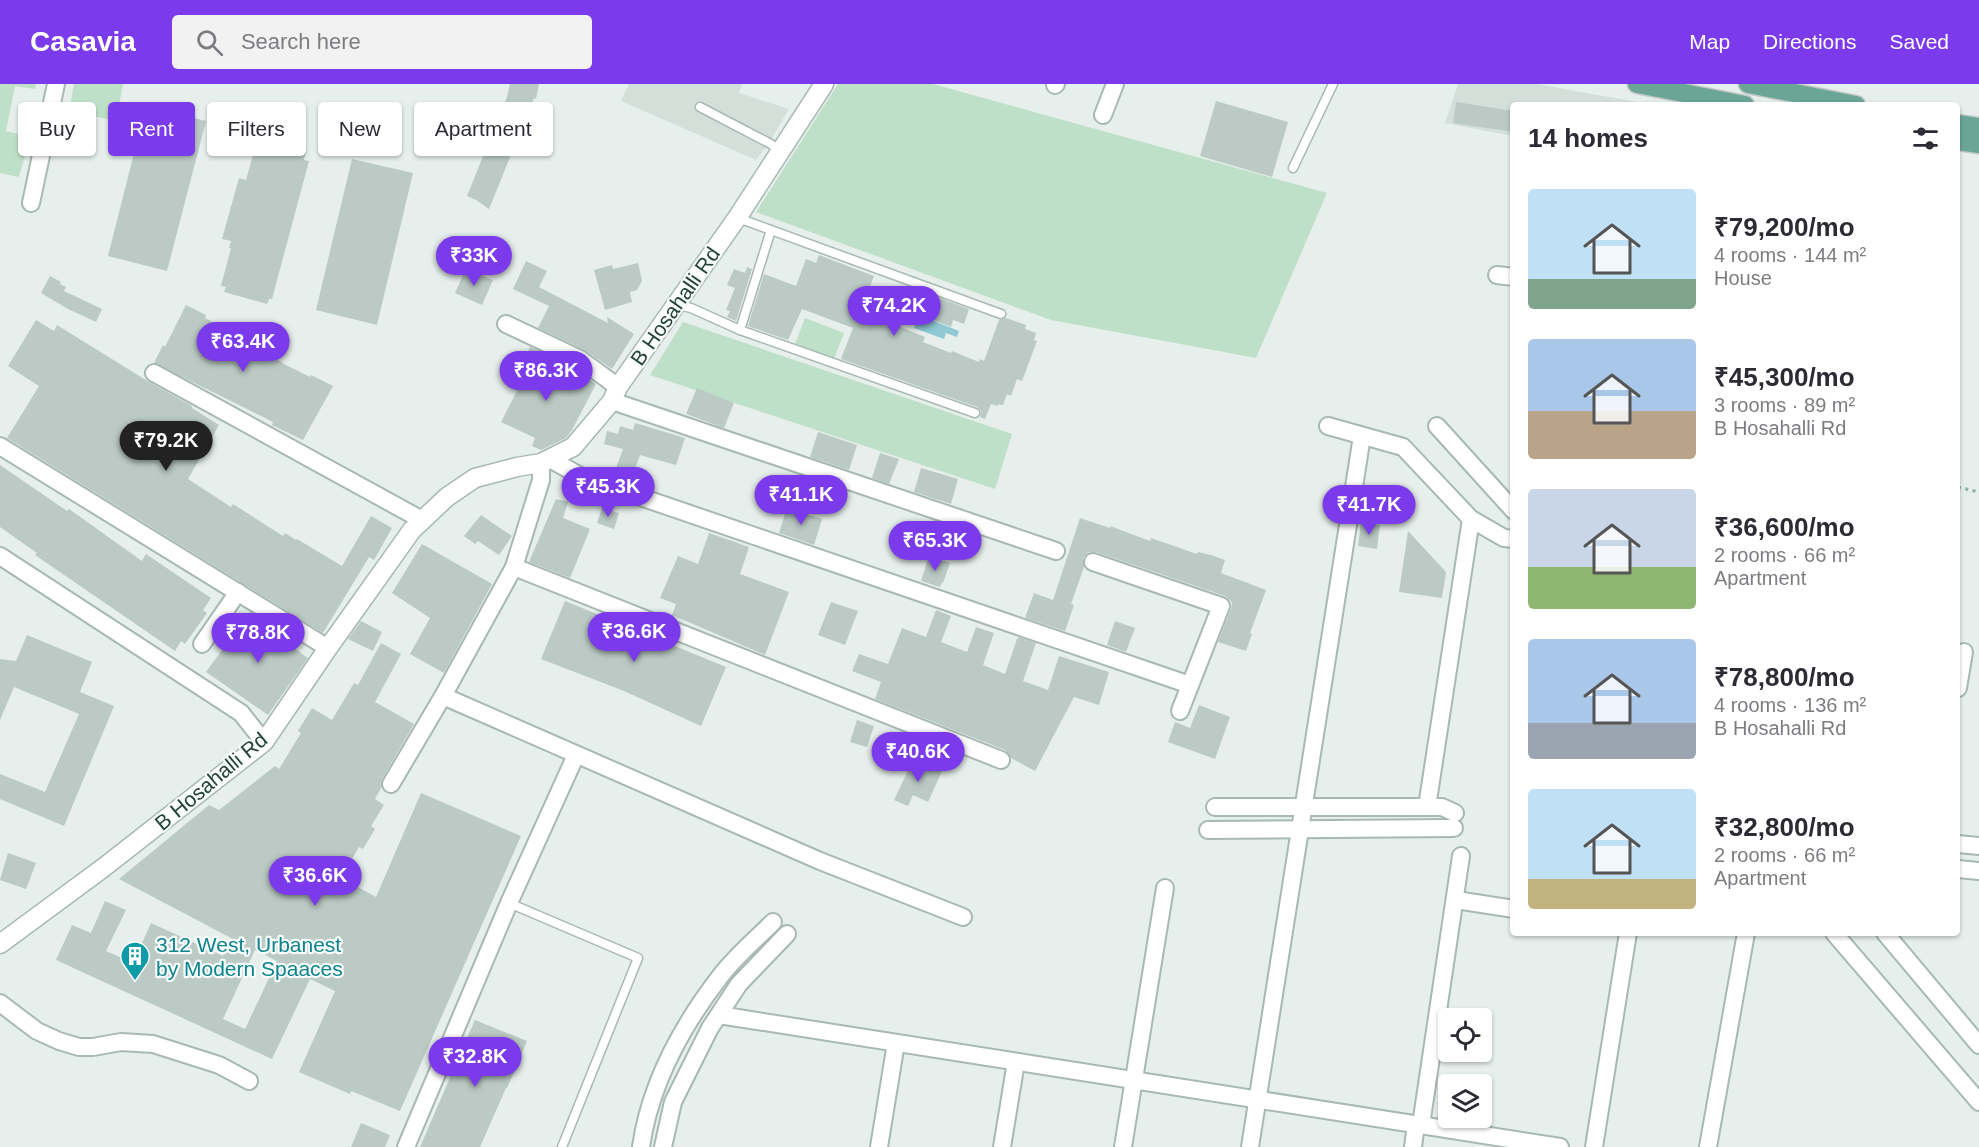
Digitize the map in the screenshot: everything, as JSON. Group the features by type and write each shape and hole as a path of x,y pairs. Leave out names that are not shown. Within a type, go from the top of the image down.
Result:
{"main road":[{"path":"1636,84 1729,102"},
{"path":"1748,84 1841,102"},
{"path":"1960,124 1979,127"},
{"path":"1960,141 1979,144"}],"street":[{"path":"31,203 56,84"},
{"name":"B Hosahalli Rd","path":"0,944 103,868 264,742 412,530 447,497 475,478 546,461 573,447 615,394 678,304 824,84"},
{"path":"1103,116 1115,84"},
{"path":"506,324 580,359 615,394 1056,551"},
{"path":"154,373 422,520"},
{"path":"1328,426 1403,447 1471,519 1504,538 1510,538"},
{"path":"1437,426 1510,507"},
{"path":"1250,1147 1362,436"},
{"path":"0,447 328,648"},
{"path":"392,784 514,567 546,461 582,477 1191,685"},
{"path":"1426,807 1471,519"},
{"path":"0,556 241,713 264,742"},
{"path":"1093,562 1221,606 1180,711"},
{"path":"514,567 1001,760"},
{"path":"202,644 238,592"},
{"path":"1960,676 1964,652"},
{"path":"443,696 820,861 963,917"},
{"path":"406,1147 509,903 576,755"},
{"path":"1208,830 1299,829 1455,821 1442,807 1215,807"},
{"path":"1960,844 1979,846"},
{"path":"1413,1147 1456,900 1461,856"},
{"path":"1960,869 1979,871"},
{"path":"1123,1147 1165,888"},
{"path":"1456,900 1510,908"},
{"path":"641,1147 654,1094 686,1026 723,973 773,922"},
{"path":"663,1147 673,1102 719,1015 739,984 787,933"},
{"path":"1594,1147 1628,936"},
{"path":"1708,1147 1745,936"},
{"path":"1837,936 1979,1102"},
{"path":"1888,936 1979,1045"},
{"path":"0,1003 37,1031 59,1041 79,1047 121,1042 153,1044 219,1065 249,1081"},
{"path":"719,1015 1560,1147"},
{"path":"879,1147 896,1043"},
{"path":"1002,1147 1016,1062"}],"lane":[{"path":"1293,168 1333,84"},
{"path":"700,107 780,150"},
{"path":"737,218 1001,314"},
{"path":"740,330 771,230"},
{"path":"678,304 740,330 975,413"},
{"path":"509,903 638,958 562,1147"}],"path":[{"path":"1960,487 1979,492"}],"shaded area":[{"path":"629,84 742,84 739,93 789,109 756,160 621,101"},
{"path":"1458,84 1536,84 1637,102 1510,102 1510,135 1445,123"}],"green space":[{"path":"0,84 36,84 35,89 15,86 6,131 18,134 18,156 25,156 19,177 0,173"},
{"path":"74,84 123,84 120,102 108,102 108,119 96,117 96,102 71,102"},
{"path":"838,84 933,84 1327,193 1256,358 1051,320 756,212"},
{"path":"805,318 844,333 834,359 795,344"},
{"path":"683,322 1012,434 995,489 650,375"}],"water":[{"path":"919,315 959,331 957,337 946,333 944,339 914,328"}],"building":[{"path":"510,84 539,84 536,99 534,98 532,102 505,102"},
{"path":"1216,101 1288,122 1272,177 1200,156"},
{"path":"1456,102 1510,110 1510,131 1453,123"},
{"path":"195,118 206,121 167,271 108,256 133,156 195,156"},
{"path":"253,156 305,156 304,160 309,161 272,299 269,299 267,304 224,292 226,287 221,286 231,248 229,248 231,241 222,239 239,178 246,180"},
{"path":"483,156 510,156 489,209 467,196"},
{"path":"352,159 413,173 377,325 316,310"},
{"path":"819,255 874,276 859,315 897,329 898,326 925,337 923,342 951,353 952,351 979,362 980,359 984,361 999,320 1006,318 1026,325 1025,329 1036,333 1034,340 1037,341 1022,381 1017,379 1011,396 1007,394 1003,405 991,404 985,419 980,417 981,411 977,407 841,359 853,328 802,309 788,340 748,326 764,274 796,286 806,259 816,263"},
{"path":"526,261 547,271 539,287 608,323 607,317 634,334 612,369 585,350 538,328 549,306 513,289"},
{"path":"638,263 642,281 637,290 630,292 632,302 605,310 594,270 612,265 613,269"},
{"path":"747,267 752,269 736,321 727,317 730,311 726,310 735,288 727,285 734,269 745,273"},
{"path":"466,269 493,280 482,305 455,293"},
{"path":"50,276 66,287 64,291 102,309 96,322 41,293"},
{"path":"923,292 969,309 964,324 953,320 951,327 928,318 931,312 918,307"},
{"path":"186,305 206,315 205,318 277,356 276,359 286,365 333,386 303,440 272,425 273,422 154,363 163,345 165,347"},
{"path":"36,320 54,331 57,325 192,406 219,425 188,479 231,507 233,504 283,536 285,533 297,539 342,566 371,516 392,528 374,560 369,557 323,633 7,438 39,386 8,366"},
{"path":"530,347 554,358 547,373 574,387 581,373 596,384 566,438 541,450 532,446 535,438 501,422 517,391 511,387"},
{"path":"697,388 734,403 724,428 686,414"},
{"path":"635,423 685,438 676,465 640,455 630,482 613,476 623,449 604,444 607,431 618,434 620,426 633,430"},
{"path":"818,432 857,445 849,470 810,457"},
{"path":"880,453 899,459 889,484 872,478"},
{"path":"0,465 67,511 69,509 142,561 146,554 211,598 203,610 207,613 185,644 181,641 175,651 35,555 37,553 0,527"},
{"path":"921,468 958,479 951,504 914,492"},
{"path":"556,499 568,502 563,518 590,529 570,578 529,562"},
{"path":"602,508 619,513 614,529 597,523"},
{"path":"787,508 822,519 814,545 779,533"},
{"path":"481,515 512,536 499,555 478,541 475,544 464,536"},
{"path":"1080,518 1150,541 1151,538 1197,554 1198,552 1225,560 1221,573 1266,590 1250,633 1252,634 1246,651 1218,642 1231,609 1232,602 1225,596 1096,552 1089,552 1083,558 1084,567 1071,604 1074,605 1065,631 1025,618 1034,593 1053,600"},
{"path":"1361,522 1380,525 1377,549 1358,546"},
{"path":"1408,531 1446,572 1442,598 1399,592"},
{"path":"709,533 749,547 740,574 789,592 765,655 672,615 676,604 660,598 678,556 698,564"},
{"path":"422,544 492,584 444,673 410,654 430,618 392,593"},
{"path":"929,556 950,563 940,587 921,581"},
{"path":"565,601 726,667 701,726 624,691 541,659"},
{"path":"831,602 858,611 845,645 818,635"},
{"path":"936,610 951,616 941,642 967,652 976,627 994,633 983,665 1005,674 1019,637 1036,643 1023,681 1048,690 1059,656 1109,672 1099,705 1074,697 1035,771 1011,758 1005,750 875,699 881,682 852,671 859,654 888,664 902,628 926,637"},
{"path":"250,612 280,631 277,636 308,658 268,715 206,672"},
{"path":"361,621 382,632 373,651 348,639"},
{"path":"1115,621 1135,628 1126,652 1107,645"},
{"path":"27,635 92,662 80,692 114,706 64,826 0,799 0,774 45,792 79,714 14,687 0,720 0,659 16,661"},
{"path":"381,643 401,654 375,702 414,724 382,779 381,788 375,799 384,805 371,826 375,829 363,849 359,847 341,878 376,897 421,793 521,836 400,1111 351,1091 350,1094 299,1072 335,991 310,979 272,1059 56,960 72,925 91,933 105,901 126,910 106,951 133,963 151,923 223,956 231,938 119,879 209,805 219,810 275,766 279,769 301,733 298,731 312,708 332,720 354,683 358,685","holes":["255,950 277,961 245,1029 223,1019"]},
{"path":"1199,705 1230,717 1215,759 1168,742 1175,722 1190,728"},
{"path":"857,720 874,726 867,747 850,742"},
{"path":"914,758 942,771 928,802 913,795 908,806 894,800"},
{"path":"8,853 36,863 26,889 0,880"},
{"path":"475,1020 527,1041 507,1088 480,1147 420,1147"},
{"path":"361,1123 390,1135 385,1147 351,1147"}],"place":[{"name":"312 West, Urbanest by Modern Spaaces","path":"135,982"}]}
